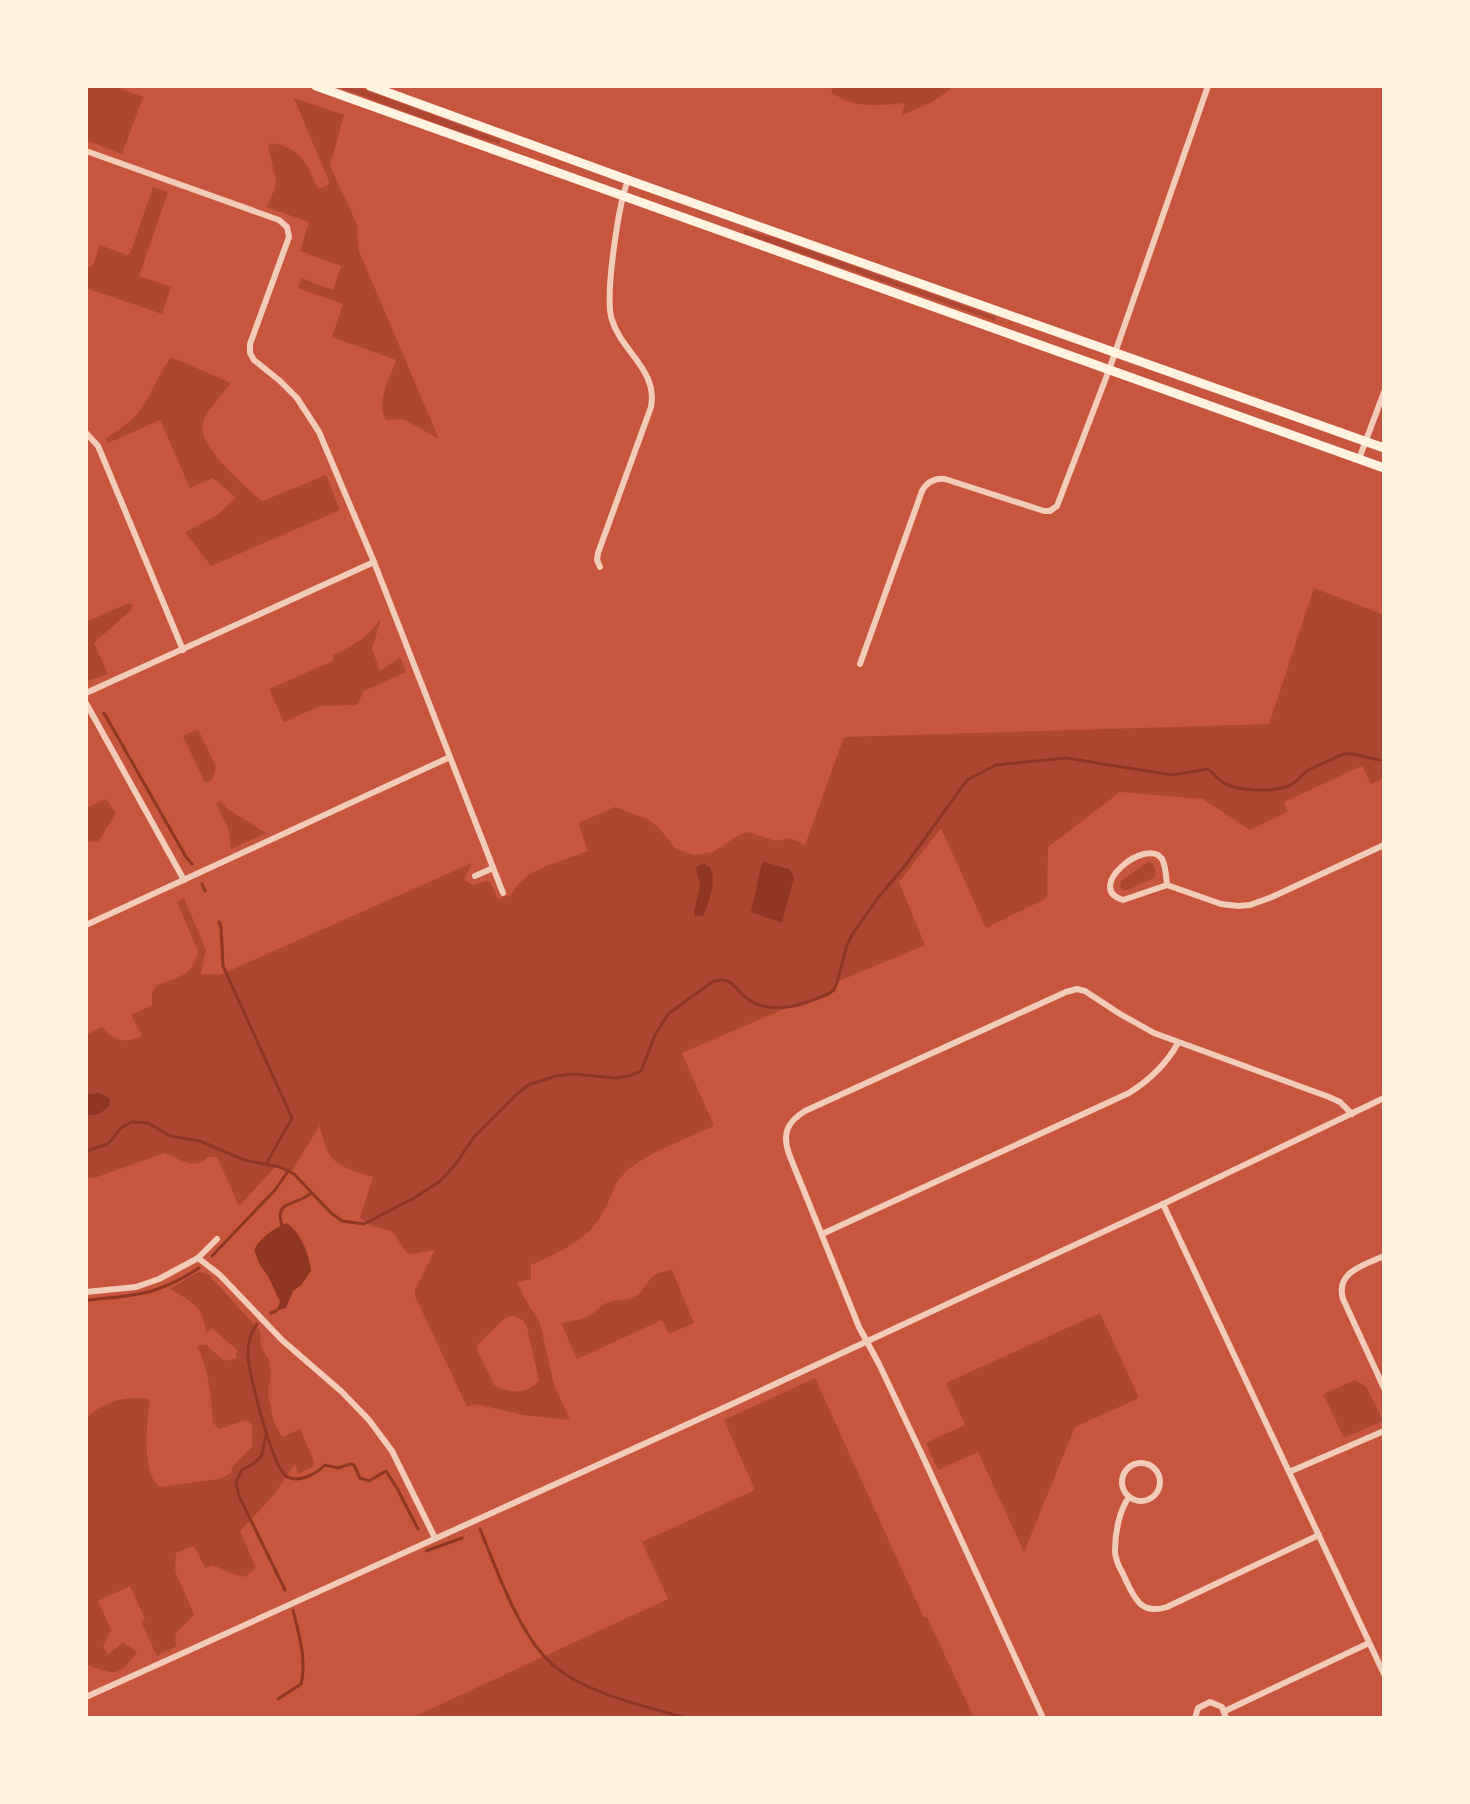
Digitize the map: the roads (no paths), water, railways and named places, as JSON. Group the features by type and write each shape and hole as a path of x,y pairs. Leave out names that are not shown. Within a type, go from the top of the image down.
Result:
{"main road":[{"path":"316,86 1384,468"},
{"path":"370,86 1384,448"}],"street":[{"path":"860,664 925,486 933,480 943,479 1044,511 1058,503 1109,370 1208,86"},
{"path":"86,151 279,220 287,227 289,237 250,344 250,353 297,398 313,420 374,562 503,893"},
{"path":"600,567 598,553 651,407 652,395 648,378 615,328 610,314 622,196 628,180"},
{"path":"1359,459 1384,392"},
{"path":"86,433 98,446 183,650"},
{"path":"86,693 374,562"},
{"path":"86,703 184,880"},
{"path":"86,925 450,757"},
{"path":"1167,885 1162,860 1148,852 1134,858 1118,871 1111,879 1110,887 1113,895 1123,900 1167,885 1221,904 1250,905 1384,845"},
{"path":"475,876 493,868"},
{"path":"1043,1718 924,1459 859,1327 787,1147 788,1127 805,1111 1077,989 1142,1027 1329,1097 1340,1102 1352,1114"},
{"path":"822,1234 1129,1093 1152,1076 1178,1043"},
{"path":"86,1697 867,1341 1384,1098"},
{"path":"1163,1204 1384,1674"},
{"path":"86,1292 148,1283 198,1258 217,1239"},
{"path":"1384,1256 1350,1271 1341,1287 1343,1299 1384,1388"},
{"path":"198,1258 220,1275 282,1340 369,1420 392,1451 435,1538"},
{"path":"1289,1472 1384,1431"},
{"path":"1139,1464 1151,1466 1159,1475 1157,1493 1141,1501 1129,1497 1123,1486 1124,1474 1139,1464"},
{"path":"1129,1497 1121,1513 1115,1555 1134,1597 1149,1609 1167,1607 1319,1535"},
{"path":"1195,1718 1198,1708 1205,1703 1214,1702 1225,1714 1369,1643"}],"waterway":[{"path":"104,713 192,864"},
{"path":"86,1151 108,1144 121,1128 131,1122 148,1123 170,1136 200,1141 244,1160 280,1167 294,1174 342,1221 364,1224 439,1182 474,1137 528,1085 556,1076 573,1074 615,1078 641,1071 655,1035 668,1014 712,982 726,980 754,1003 773,1008 801,1004 834,990 847,945 878,898 967,780 996,765 1066,758 1172,775 1208,769 1227,785 1263,790 1291,785 1309,770 1341,755 1384,760"},
{"path":"202,884 205,891"},
{"path":"219,922 223,966 292,1118 266,1164"},
{"path":"212,1256 275,1190 289,1170"},
{"path":"282,1225 280,1217 284,1207 311,1193"},
{"path":"89,1300 159,1289 199,1268"},
{"path":"271,1313 276,1311"},
{"path":"257,1324 248,1349 252,1379 274,1456 286,1476 296,1479 312,1475 325,1465 338,1468 350,1464 354,1465 360,1478 369,1481 386,1471 418,1529"},
{"path":"266,1434 262,1455 242,1470 236,1482 239,1496 285,1590"},
{"path":"480,1529 507,1595 524,1627 556,1668 610,1696 687,1718"},
{"path":"426,1551 462,1538"},
{"path":"278,1699 301,1684 303,1675 302,1647 293,1610"}]}
